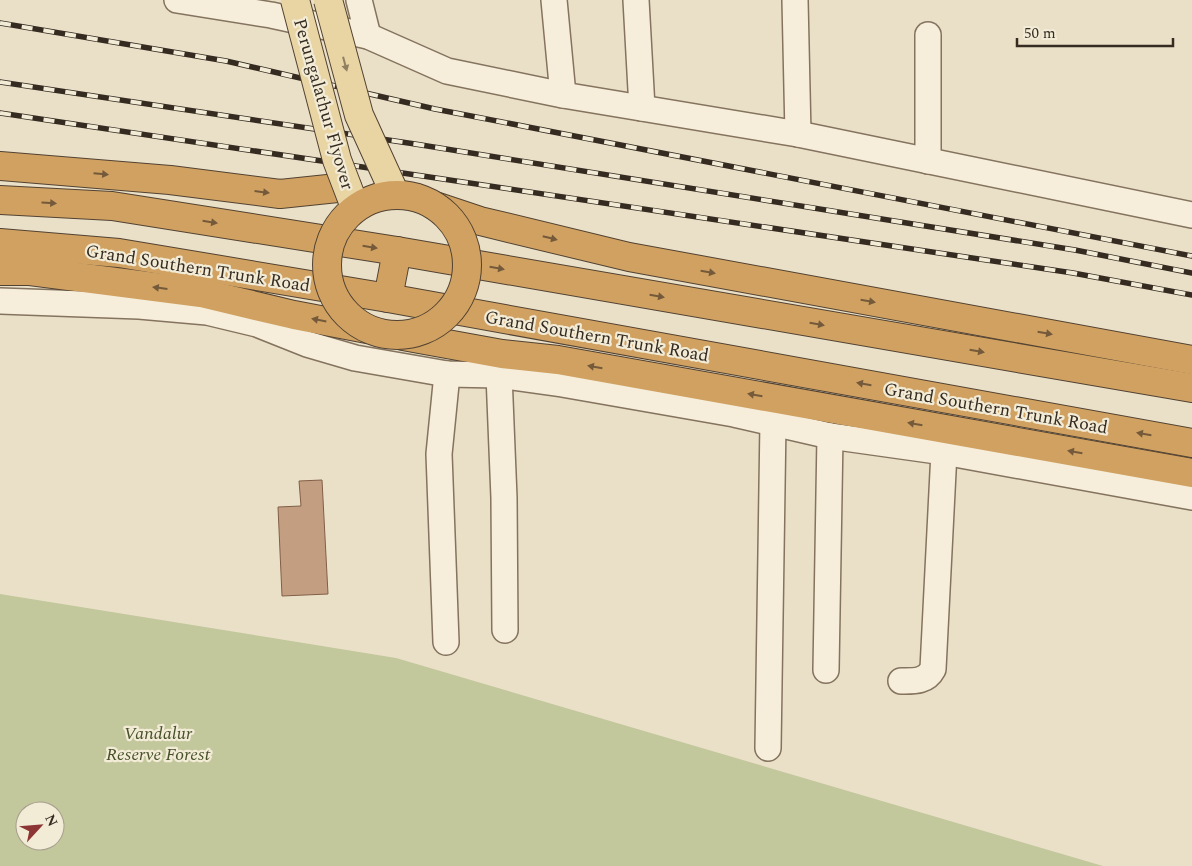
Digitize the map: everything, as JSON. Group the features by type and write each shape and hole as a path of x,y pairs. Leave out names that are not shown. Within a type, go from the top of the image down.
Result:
{"highway":[{"path":"0,166 170,180 280,194 374,198 395,194 416,197 480,221 629,257 1192,360"},
{"path":"351,197 328,247 326,271 333,295 346,315 366,329"},
{"path":"0,200 112,206 397,251 1192,388"},
{"path":"403,336 424,330 443,319 457,302 465,282 467,261 462,240 452,221 436,206"},
{"name":"Grand Southern Trunk Road","path":"0,243 119,253 388,298 1192,443"},
{"path":"388,298 397,251"},
{"path":"0,271 30,271 201,293 366,329 384,335 403,336 502,354 558,360 1192,473"}],"main road":[{"name":"Perungalathur Flyover","path":"295,0 337,160 351,197"},
{"name":"Perungalathur Flyover","path":"328,0 359,115 395,194"}],"street":[{"path":"177,0 269,8 368,36 447,71 564,95 798,134 1192,215"},
{"path":"359,0 368,36"},
{"path":"554,0 564,95"},
{"path":"636,0 642,108"},
{"path":"795,0 798,134"},
{"path":"928,35 928,161"},
{"path":"0,301 139,306 207,312 257,324 307,344 355,358 448,374 498,376 562,384 773,422 830,436 944,452 1192,497"},
{"path":"446,642 439,454 448,374"},
{"path":"498,376 504,498 505,630"},
{"path":"768,748 773,422"},
{"path":"826,670 830,436"},
{"path":"901,681 918,681 930,674 933,669 944,452"}],"green space":[{"name":"Vandalur Reserve Forest","path":"0,594 396,658 1103,866 0,866"}],"building":[{"path":"322,480 328,594 282,596 278,507 301,506 299,481"}],"railway":[{"path":"0,23 226,61 435,109 1192,256"},
{"path":"0,82 415,144 1075,250 1192,273"},
{"path":"0,113 1073,273 1192,295"}]}
